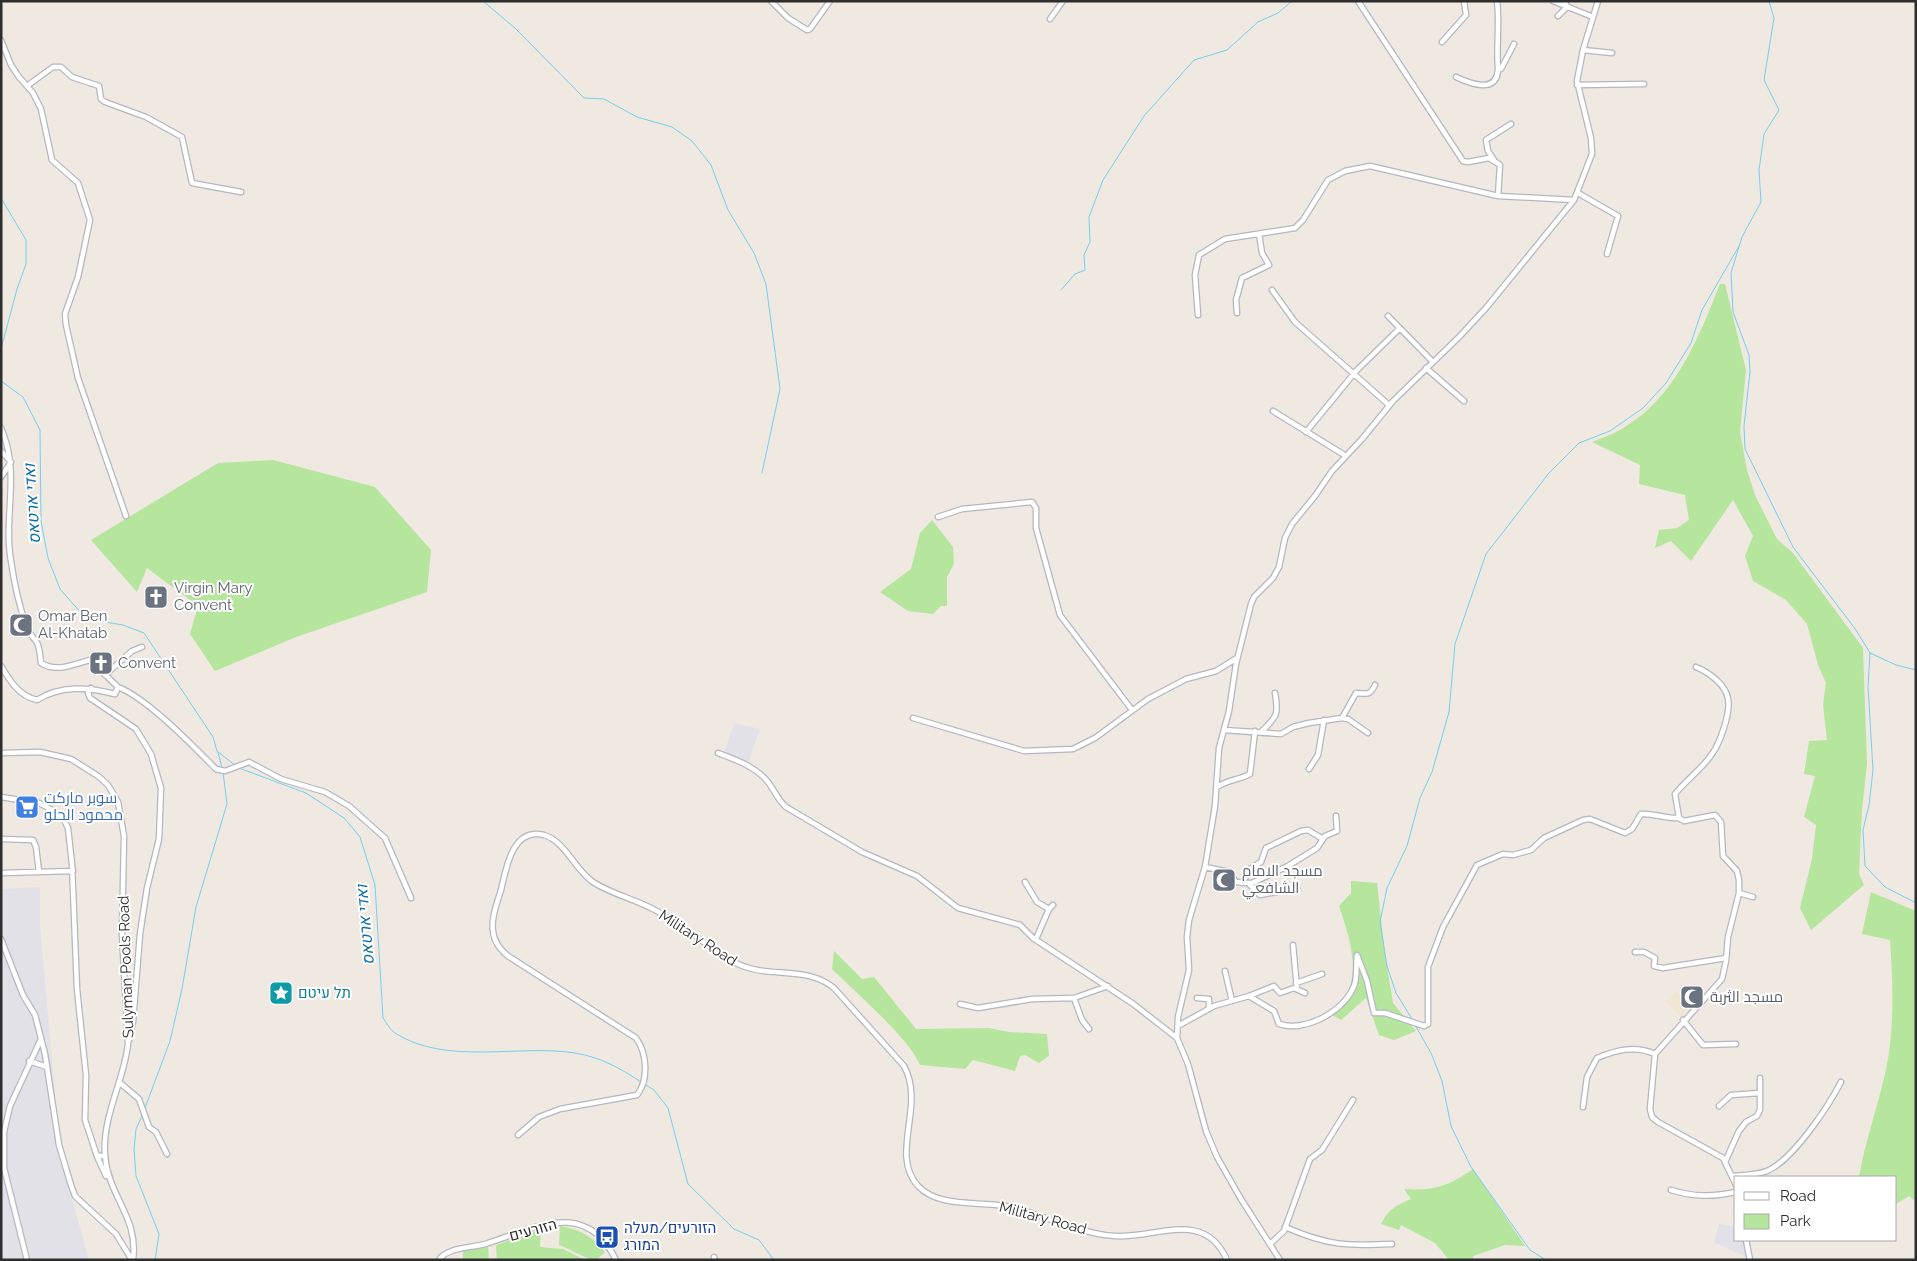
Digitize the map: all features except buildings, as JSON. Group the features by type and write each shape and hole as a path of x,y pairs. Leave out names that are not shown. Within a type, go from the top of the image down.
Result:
{"street":[{"path":"771,1 788,18 807,30 810,29 830,1"},
{"path":"1050,19 1063,1"},
{"path":"1358,1 1463,161 1468,162 1489,158 1494,160"},
{"path":"1442,42 1466,15 1464,1"},
{"path":"1456,77 1473,84 1486,86 1493,83 1497,76 1496,42 1500,22 1497,1"},
{"path":"1553,1 1593,17"},
{"path":"1565,1 1567,7"},
{"path":"1280,1260 1231,1183 1217,1157 1206,1131 1188,1064 1177,1038 1189,970 1187,938 1189,920 1205,867 1217,787 1219,748 1237,658 1254,597 1273,578 1280,567 1288,531 1332,471 1389,405 1486,308 1578,193 1590,163 1593,146 1577,85 1583,50 1598,1"},
{"path":"1558,16 1567,7"},
{"path":"1,40 11,65 33,93 41,110 52,160 78,183 90,220 78,277 65,314 66,325 78,378 126,516"},
{"path":"1498,69 1501,70 1514,44"},
{"path":"1583,50 1612,53"},
{"path":"27,86 53,67 61,67 72,77 99,86 101,99 146,117 182,137 192,183 241,192"},
{"path":"1577,85 1644,84"},
{"path":"1498,196 1501,175 1500,165 1494,160 1485,145 1486,140 1510,124"},
{"path":"1198,315 1194,275 1199,255 1226,239 1295,228 1303,220 1328,180 1345,171 1370,166 1440,184 1498,196 1574,200"},
{"path":"1578,193 1618,216 1607,254"},
{"path":"1238,313 1236,300 1242,278 1269,265 1262,252 1259,234"},
{"path":"1272,290 1294,322 1389,405"},
{"path":"1388,316 1432,362"},
{"path":"1306,432 1354,373 1399,328"},
{"path":"1426,368 1464,401"},
{"path":"1273,411 1346,456"},
{"path":"1,428 10,453 11,462 10,562 29,634 36,641 41,663 48,668 67,667 90,660 118,687 130,692 143,702 190,743 216,769 225,771 248,762 281,779 326,792 349,806 385,838 411,898"},
{"path":"1,451 11,462"},
{"path":"1,477 11,462"},
{"path":"938,517 962,510 1032,502 1036,508 1036,528 1060,615 1132,710"},
{"path":"104,675 126,656 142,647"},
{"path":"913,718 1024,751 1073,749 1095,738 1148,699 1186,678 1216,671 1237,658"},
{"path":"1,666 16,688 27,698 37,700 44,695 63,690 91,688 114,694 118,687"},
{"path":"1679,818 1675,794 1712,754 1722,733 1728,707 1728,698 1723,689 1709,672 1696,667"},
{"path":"1342,718 1356,693 1366,695 1371,693 1375,685"},
{"path":"91,688 88,693 90,698 136,729 151,754 161,788 159,839 147,888 133,1022 128,1044"},
{"path":"1261,732 1276,717 1278,709 1275,693"},
{"path":"1224,730 1281,734 1293,727 1342,718 1348,719 1368,733"},
{"path":"1308,769 1318,755 1324,720"},
{"path":"1217,787 1226,781 1242,778 1250,774 1255,731"},
{"name":"Sulyman Pools Road","path":"1,752 40,752 71,758 98,776 108,786 118,802 124,836 122,934 128,1044 105,1137 105,1156 109,1180 134,1233 133,1260"},
{"path":"718,752 750,766 768,782 776,798 786,807 862,852 917,876 958,908 1020,925 1036,939 1108,986 1177,1038"},
{"path":"1,797 39,802 64,820 68,828 72,871 75,962 86,1074 85,1120 96,1153 109,1180"},
{"path":"1249,996 1274,1011 1279,1024 1286,1026 1318,1022 1345,1000 1354,983 1357,955 1367,981 1374,1013 1385,1013 1415,1025 1424,1026 1428,1024 1428,967 1443,927 1477,866 1503,854 1513,855 1531,850 1544,838 1583,820 1590,820 1625,833 1632,830 1641,814 1650,814 1668,819 1679,818 1684,821 1716,815 1720,822 1723,856 1737,871 1739,893 1728,937 1722,979 1683,1020 1655,1054 1650,1109 1652,1117 1680,1135 1723,1158 1734,1180"},
{"path":"1205,867 1229,872 1236,882 1248,883 1288,866 1316,848 1323,839 1337,831 1336,816"},
{"path":"1242,883 1250,868 1261,862 1266,848 1308,830 1323,839"},
{"name":"Military Road","path":"518,1134 539,1117 560,1109 637,1095 640,1091 645,1069 645,1052 636,1038 508,956 497,945 492,926 510,856 522,839 537,834 557,843 593,882 655,910 741,966 771,973 810,974 826,981 834,988 904,1066 908,1074 913,1094 906,1146 907,1164 913,1179 926,1192 956,1202 1005,1206 1114,1236 1193,1230 1215,1241 1227,1260"},
{"path":"1,839 33,840 36,846 39,872"},
{"path":"1,873 72,871"},
{"path":"1025,882 1037,902 1049,909"},
{"path":"1248,883 1260,895 1297,888"},
{"path":"1739,893 1753,897"},
{"path":"1036,939 1049,909 1053,905"},
{"path":"1,939 23,995 35,1015 41,1039 59,1145 75,1196 116,1234 133,1260"},
{"path":"1293,945 1296,986 1305,994"},
{"path":"1635,952 1652,955 1655,958 1654,966 1664,968 1726,958"},
{"path":"1225,971 1232,1001"},
{"path":"1178,1026 1209,1009 1274,986 1280,993 1322,974"},
{"path":"960,1004 978,1008 1032,999 1074,998 1108,986"},
{"path":"1074,998 1089,1029"},
{"path":"1197,998 1209,999 1209,1009"},
{"path":"1683,1020 1703,1045 1736,1044"},
{"path":"27,1260 4,1168 4,1132 10,1106 29,1061 41,1039"},
{"path":"1583,1108 1587,1077 1598,1058 1622,1050 1642,1048 1655,1054"},
{"path":"29,1061 46,1067"},
{"path":"1726,1162 1739,1131 1760,1110 1760,1078"},
{"path":"119,1082 140,1099 149,1127 156,1132 167,1154"},
{"path":"1732,1176 1766,1172 1775,1166 1812,1128 1841,1082"},
{"path":"1719,1106 1732,1095 1760,1093"},
{"path":"1270,1244 1285,1227 1310,1159 1322,1150 1353,1100"},
{"path":"96,1153 98,1156 105,1156"},
{"path":"1,1184 7,1182"},
{"path":"1671,1190 1692,1196 1714,1197 1734,1192"},
{"name":"הזורעים","path":"439,1260 447,1252 488,1243 537,1225 560,1221 570,1222 590,1230 606,1243 616,1260"},
{"path":"1285,1227 1328,1243 1349,1246 1392,1244"},
{"path":"1746,1241 1750,1260"}],"shaded area":[{"path":"734,723 760,729 747,766 724,753"},
{"path":"40,887 40,925 55,1094 51,1123 89,1260 1,1260 1,889"},
{"path":"1677,992 1690,1006 1682,1017 1665,1001"},
{"path":"1719,1224 1734,1227 1734,1241 1744,1241 1746,1257 1714,1242"}],"green space":[{"path":"1720,284 1725,284 1746,370 1740,432 1747,470 1755,495 1777,539 1793,553 1863,648 1867,764 1862,810 1859,874 1864,885 1811,930 1800,908 1812,859 1816,825 1804,817 1815,776 1804,774 1809,741 1827,740 1823,705 1826,683 1818,665 1807,624 1786,600 1753,581 1745,556 1753,536 1733,500 1691,561 1671,541 1655,548 1659,530 1677,528 1689,520 1685,495 1639,484 1640,465 1592,442 1620,430 1639,417 1656,402 1670,385 1703,326"},
{"path":"273,460 375,487 431,550 427,592 296,637 215,671 190,634 198,606 147,568 137,592 91,540 218,463"},
{"path":"932,520 953,547 954,564 947,577 947,606 941,606 933,614 908,611 880,592 911,569 920,533"},
{"path":"1351,881 1377,883 1393,1003 1416,1031 1394,1040 1379,1035 1366,998 1341,1020 1332,1015 1346,996 1352,974 1352,951 1339,906 1351,893"},
{"path":"1871,892 1916,911 1916,1202 1909,1196 1897,1203 1897,1176 1859,1176 1885,1074 1892,1024 1890,940 1862,934"},
{"path":"834,951 862,979 874,977 916,1029 989,1028 1009,1032 1047,1034 1049,1056 1039,1063 1025,1055 1020,1056 1015,1071 973,1060 965,1069 920,1065 914,1054 894,1029 832,969"},
{"path":"1473,1169 1525,1246 1505,1245 1473,1256 1473,1260 1449,1260 1435,1243 1401,1225 1399,1230 1381,1224 1393,1208 1411,1199 1404,1189 1424,1189 1441,1186 1456,1180"},
{"path":"560,1226 574,1229 586,1235 605,1252 597,1259 592,1260 559,1245"},
{"path":"541,1229 540,1247 563,1249 585,1260 497,1260 496,1245"},
{"path":"488,1245 489,1260 463,1260 463,1251"}],"waterway":[{"path":"483,1 516,29 584,98 604,99 637,117 672,127 692,141 711,165 728,210 754,253 766,284 780,389 762,473"},
{"path":"1061,290 1075,274 1085,270 1084,255 1090,242 1089,217 1103,180 1144,116 1194,60 1227,50 1258,22 1278,13 1292,1"},
{"path":"1769,1 1774,18 1764,80 1779,110 1764,134 1759,170 1761,202 1742,237 1731,273 1733,312 1749,355 1750,372 1744,426 1745,449 1793,547 1856,630 1870,653 1868,686 1873,770 1869,805 1863,830 1865,866 1885,887 1916,903"},
{"name":"ואדי ארטאס","path":"1,198 26,240 26,264 17,289 1,349"},
{"path":"1412,1019 1396,993 1387,966 1380,922 1387,888 1407,846 1420,798 1432,772 1449,712 1455,644 1486,554 1549,473 1579,443 1610,431 1643,408 1666,383 1691,343 1702,310 1739,246"},
{"name":"ואדי ארטאס","path":"1,381 23,397 40,430 41,521 48,558 60,589 82,614 144,633 213,737 217,751 236,766"},
{"path":"1870,653 1896,665 1916,670"},
{"path":"218,752 222,768"},
{"name":"ואדי ארטאס","path":"239,768 306,793 344,818 360,837 375,885 383,1018 393,1032 415,1043 437,1049 483,1052 553,1051 575,1053 593,1057 610,1064 641,1082"},
{"path":"145,1108 170,1041 182,989 196,907 227,804 223,772"},
{"path":"1415,1025 1431,1053 1442,1081 1451,1126 1471,1167 1530,1250 1546,1260"},
{"name":"ואדי ארטאס","path":"644,1084 654,1090 668,1108 688,1184 734,1229 759,1240 774,1260"},
{"path":"143,1114 136,1129 134,1149 136,1176 159,1234 155,1260"}],"place":[{"name":"Virgin Mary Convent","path":"156,597"},
{"name":"Omar Ben Al-Khatab","path":"21,625"},
{"name":"Convent","path":"101,663"},
{"name":"سوبر ماركت محمود الحلو","path":"27,807"},
{"name":"مسجد الامام الشافعي","path":"1224,880"},
{"name":"תל עיטם","path":"281,993"},
{"name":"مسجد الثربة","path":"1692,997"},
{"name":"הזורעים/מעלה המורג","path":"607,1237"}]}
